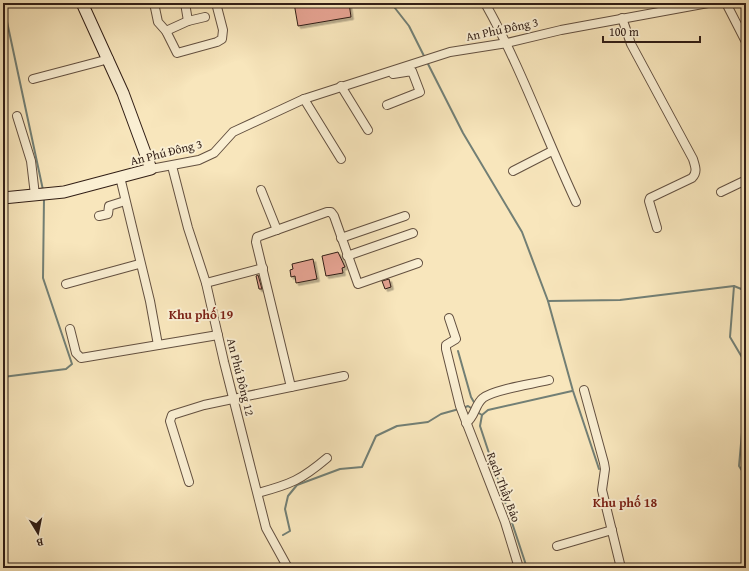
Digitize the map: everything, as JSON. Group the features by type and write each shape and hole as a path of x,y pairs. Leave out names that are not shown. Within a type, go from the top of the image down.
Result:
{"street":[{"path":"82,3 109,59 151,169"},
{"path":"154,3 158,22 166,31 177,53 217,42 223,36 216,3"},
{"path":"185,3 188,22"},
{"path":"485,3 507,43 539,113 552,151 576,202"},
{"name":"An Phú Đông 3","path":"3,198 64,192 151,169 199,160 214,153 233,132 304,99 442,55 507,43 560,30 708,3"},
{"path":"726,3 746,42"},
{"path":"166,31 205,17"},
{"path":"622,18 631,44 696,168 696,172 692,178 650,198 649,201 657,228"},
{"path":"33,79 109,59"},
{"path":"386,72 396,75 412,71 420,90 420,92 387,105"},
{"path":"341,86 368,130"},
{"path":"304,99 341,159"},
{"path":"17,116 41,195"},
{"path":"513,171 552,151"},
{"name":"An Phú Đông 12","path":"172,166 188,228 206,283 266,528 288,568"},
{"path":"120,178 139,264 150,301 158,345"},
{"path":"721,192 746,180"},
{"path":"261,190 276,230"},
{"path":"99,216 108,214 109,206 125,201"},
{"path":"291,387 256,238 327,212 331,212 334,216 358,284 418,263"},
{"path":"341,238 405,216"},
{"path":"347,256 413,233"},
{"path":"66,284 139,264"},
{"path":"206,283 263,268"},
{"name":"Rạch Thầy Bảo","path":"449,318 456,339 446,345 446,349 460,406 505,522 519,568"},
{"path":"70,329 76,353 81,358 218,335"},
{"path":"189,482 170,417 204,405 344,376"},
{"path":"465,419 473,412 478,403 490,394 549,380"},
{"path":"584,390 605,469 602,490 621,568"},
{"path":"258,493 294,482 306,476 327,458"},
{"path":"557,546 612,530"}],"building":[{"path":"294,3 349,3 351,17 298,26"},
{"path":"338,252 345,267 342,268 343,273 326,276 322,256"},
{"path":"313,259 317,279 296,283 295,276 291,277 290,270 293,269 292,264"},
{"path":"258,275 262,289 259,289 256,276"},
{"path":"389,279 391,287 385,289 382,281"}],"waterway":[{"path":"3,3 43,190"},
{"path":"391,3 409,26 425,58"},
{"path":"427,62 463,133 522,232 548,301 573,391 599,469"},
{"path":"3,377 66,369 72,364 43,278 44,198"},
{"path":"734,286 730,337 743,359 746,375"},
{"path":"548,301 620,300 734,286 746,291"},
{"path":"458,351 471,397 475,404"},
{"path":"746,387 739,466 746,477"},
{"path":"527,568 480,426 482,415 488,410 572,391"},
{"path":"463,408 468,406 474,410"},
{"path":"283,535 290,531 285,509 288,496 297,485 340,469 362,467 376,436 397,426 428,422 441,414 459,409"},
{"path":"477,412 482,415"}],"district":[{"name":"Khu phố 19","path":"201,314"},
{"name":"Khu phố 18","path":"625,502"}]}
